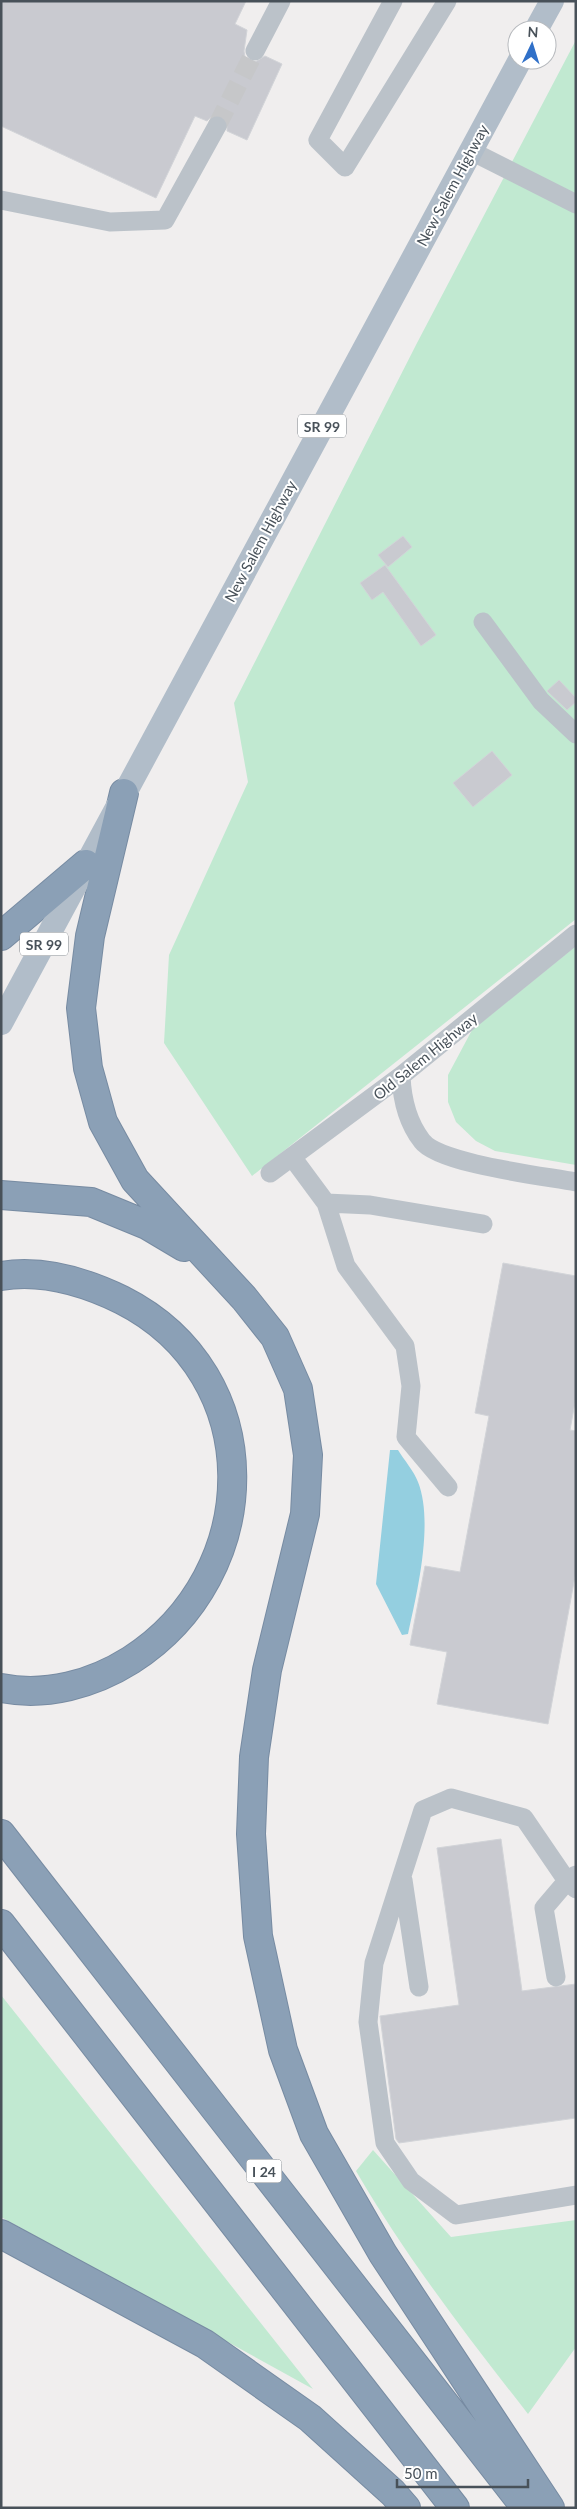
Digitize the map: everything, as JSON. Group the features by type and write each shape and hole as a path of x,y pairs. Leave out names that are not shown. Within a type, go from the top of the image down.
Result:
{"highway":[{"path":"124,792 90,936 81,1008 88,1068 103,1122 135,1180 244,1298 275,1338 298,1389 308,1455 305,1514 267,1670 254,1757 251,1834 258,1936 283,2050 314,2134 383,2254 550,2508"},
{"path":"1,936 86,864"},
{"path":"1,1195 91,1202 148,1225 209,1262"},
{"path":"1,1276 43,1275 76,1281 136,1308 162,1327 188,1354 214,1393 224,1415 231,1447 234,1483 230,1517 222,1546 210,1575 191,1604 170,1630 146,1650 99,1678 75,1686 18,1692 1,1688"},
{"name":"I 24","path":"1,1834 526,2508"},
{"path":"1,1924 455,2508"},
{"path":"1,2234 205,2344 310,2418 393,2493 406,2508"}],"main road":[{"path":"542,20 552,1"},
{"name":"New Salem Highway","path":"1,1023 515,70"}],"street":[{"path":"256,51 281,1"},
{"path":"393,1 318,140 345,167 447,1"},
{"path":"1,200 110,222 165,220 217,126"},
{"path":"470,151 576,204"},
{"path":"483,622 541,701 576,734"},
{"name":"Old Salem Highway","path":"270,1173 401,1076 576,934"},
{"path":"401,1076 402,1095 411,1122 423,1143 452,1158 576,1182"},
{"path":"292,1157 326,1203 346,1266 405,1346 411,1386 406,1437 448,1487"},
{"path":"326,1203 370,1205 483,1224"},
{"path":"556,1977 544,1908 573,1882 524,1818 451,1798 424,1810 374,1963 368,2022 385,2143 411,2181 456,2215 576,2194"},
{"path":"402,1876 419,1987"}],"green space":[{"path":"576,40 576,919 252,1176 164,1043 169,955 248,782 234,703 417,343"},
{"path":"576,946 576,1165 495,1151 476,1141 456,1122 448,1102 448,1075 472,1030"},
{"path":"1,1995 313,2389 1,2217"},
{"path":"373,2150 451,2237 576,2220 576,2347 528,2414 416,2265 356,2171"}],"water":[{"path":"390,1450 398,1450 416,1478 423,1498 424,1537 416,1599 408,1634 402,1635 376,1584"}],"building":[{"path":"1,1 246,1 235,24 247,30 245,57 255,62 265,56 282,64 247,140 227,131 227,121 222,116 212,116 207,121 195,116 156,198 1,126"},
{"path":"403,536 412,547 388,567 378,555"},
{"path":"385,565 436,635 421,646 383,592 372,600 360,583"},
{"path":"559,680 576,698 576,702 567,710 547,691"},
{"path":"492,751 512,775 473,807 453,783"},
{"path":"503,1263 576,1276 576,1397 570,1430 576,1431 576,1571 548,1724 437,1704 447,1652 410,1645 425,1566 460,1572 489,1416 475,1413"},
{"path":"501,1839 522,1991 576,1984 576,2118 399,2143 396,2139 380,2016 459,2005 437,1848"}],"tunnel":[{"path":"217,126 255,51"}]}
